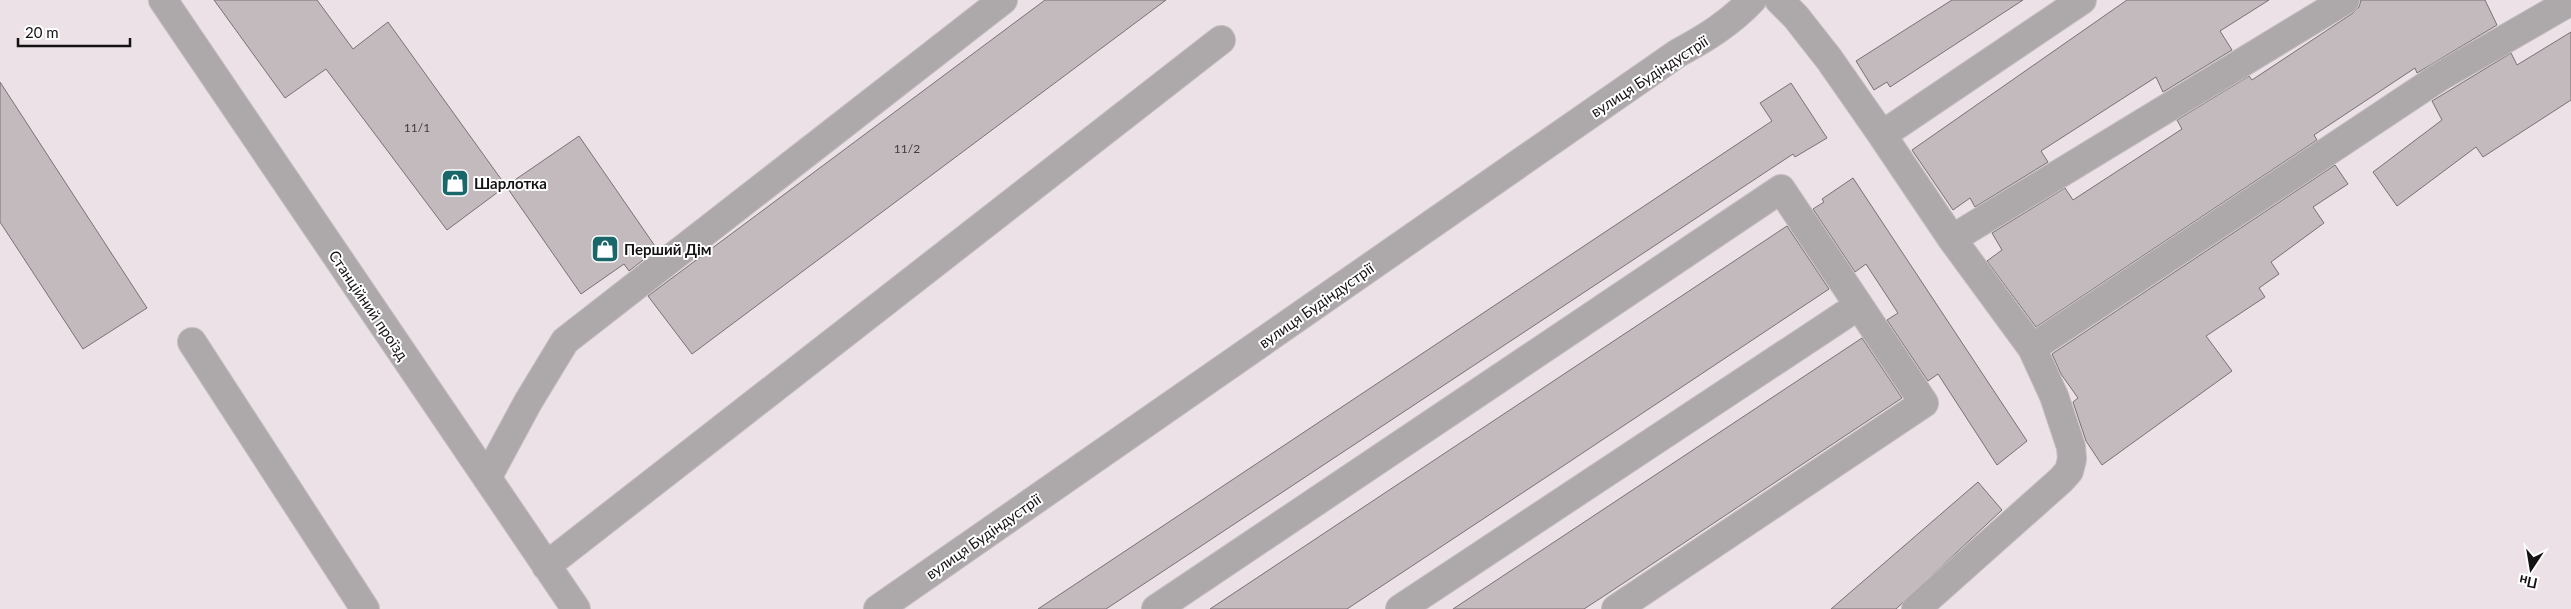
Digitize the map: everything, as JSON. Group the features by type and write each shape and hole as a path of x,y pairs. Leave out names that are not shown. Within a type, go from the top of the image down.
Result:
{"street":[{"name":"Станційний проїзд","path":"163,0 576,609"},
{"path":"487,478 528,402 565,341 1003,0"},
{"name":"вулиця Будіндустрії","path":"878,609 1670,59 1713,34 1737,16 1752,0"},
{"path":"1779,0 1796,17 1829,59 1952,239 2032,348 2054,396 2071,447 2072,459 2069,471 2061,480 1916,609"},
{"path":"1882,135 2082,0"},
{"path":"1952,239 2345,0"},
{"path":"2032,348 2441,76 2571,1"},
{"path":"546,566 1221,40"},
{"path":"1156,609 1781,189 1924,403 1616,609"},
{"path":"1400,609 1858,306"},
{"path":"192,342 365,609"}],"building":[{"path":"214,0 317,0 353,49 388,22 506,186 447,230 326,69 285,98"},
{"path":"1045,0 1166,0 692,354 648,296"},
{"path":"1952,0 2023,0 1890,87 1887,82 1874,90 1856,61"},
{"path":"2127,0 2269,0 2220,31 2232,50 2163,92 2156,77 2041,151 2048,162 1975,207 1970,198 1953,210 1912,150"},
{"path":"2361,0 2485,0 2497,25 2417,73 2415,68 2314,135 2317,140 2036,327 1987,261 2002,250 1992,233 2065,188 2073,200 2182,129 2177,120 2249,76 2252,80 2353,13 2359,7"},
{"path":"2571,32 2571,100 2483,157 2476,147 2397,206 2373,172 2442,120 2432,101 2511,53 2517,65"},
{"path":"0,82 147,308 83,349 0,222"},
{"path":"1791,83 1827,138 1795,157 1793,154 1106,609 1038,609 1772,121 1760,103"},
{"path":"579,136 657,249 629,271 624,264 581,294 506,186"},
{"path":"2335,165 2348,184 2313,207 2324,223 2271,262 2279,274 2259,288 2265,297 2206,336 2232,371 2102,465 2086,441 2073,402 2078,398 2061,374 2052,354"},
{"path":"1853,178 2027,441 1997,465 1938,374 1928,381 1887,320 1898,313 1866,264 1855,272 1813,209 1824,202 1822,199"},
{"path":"1787,226 1829,289 1557,470 1347,609 1210,609"},
{"path":"1862,338 1902,398 1604,596 1584,609 1453,609"},
{"path":"1978,482 2002,510 1896,609 1831,609"}],"place":[{"name":"Шарлотка","path":"455,183"},
{"name":"Перший Дім","path":"605,249"}]}
